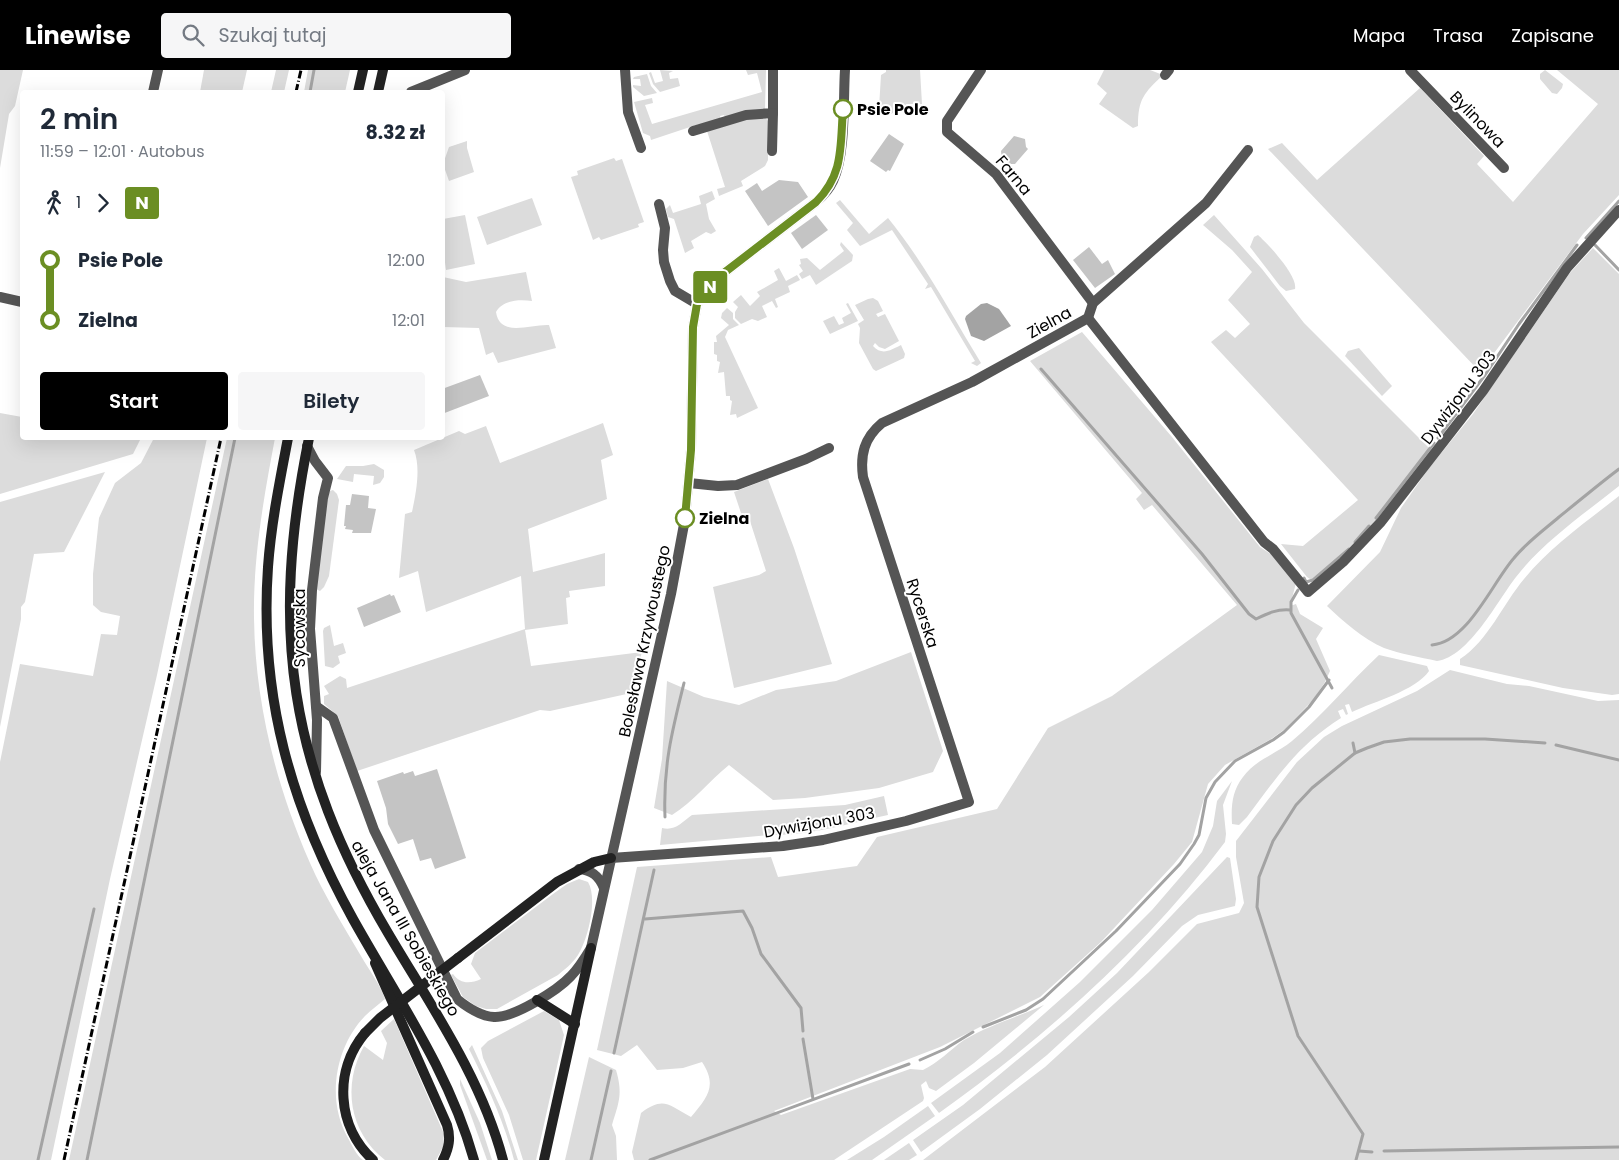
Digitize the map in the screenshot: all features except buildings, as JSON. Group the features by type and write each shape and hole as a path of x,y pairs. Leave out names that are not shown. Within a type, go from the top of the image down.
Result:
{"main road":[{"path":"358,90 363,70"},
{"path":"378,90 383,70"},
{"path":"288,440 274,512 268,568 267,621 270,674 278,726 289,770 304,816 327,870 436,1061 459,1114 474,1160"},
{"name":"aleja Jana III Sobieskiego","path":"308,442 292,542 289,624 294,684 304,737 331,822 353,869 470,1073 490,1120 503,1160"},
{"path":"373,1160 353,1133 343,1100 343,1082 348,1059 365,1033 380,1018 557,882 579,869 611,858"},
{"path":"544,1160 591,948"},
{"path":"372,950 377,972 448,1130 448,1149 443,1160"},
{"path":"537,1000 575,1024"}],"street":[{"path":"153,90 158,70"},
{"path":"415,90 465,70"},
{"path":"625,70 628,112 641,148"},
{"path":"772,151 773,70"},
{"name":"Bolesława Krzywoustego","path":"591,948 685,519 689,483 693,327 697,304 716,279 816,202 829,189 835,176 840,154 845,70"},
{"name":"Farna","path":"981,70 947,121 947,132 996,174 1093,303"},
{"name":"Bylinowa","path":"1410,70 1504,168"},
{"path":"693,131 746,115 773,113"},
{"name":"Zielna","path":"871,434 882,423 972,382 1088,318 1093,303 1206,203 1248,150"},
{"path":"659,204 665,228 664,262 670,281 675,292 697,304"},
{"name":"Dywizjonu 303","path":"1088,318 1264,542 1273,549 1308,592 1343,562 1381,522 1483,391 1567,268 1619,210"},
{"path":"0,297 20,302"},
{"name":"Rycerska","path":"871,434 863,450 862,477 969,802"},
{"name":"Sycowska","path":"308,442 315,461 328,478 323,498 312,590 310,629 316,706 316,778"},
{"path":"689,483 718,486 737,485 830,448"},
{"path":"316,706 334,718 374,830 457,999 482,1015 496,1017 509,1014 560,987 571,977 591,948"},
{"name":"Dywizjonu 303","path":"611,858 783,846 823,840 906,821 969,802"},
{"path":"579,869 593,872 600,879 604,888"}],"shaded area":[{"path":"0,70 23,70 15,106 9,114 0,168"},
{"path":"204,70 247,70 242,90 200,90"},
{"path":"276,70 289,70 284,90 271,90"},
{"path":"308,70 350,70 345,90 304,90"},
{"path":"660,70 673,71 669,73 670,79 678,78 680,86 660,92 653,84 649,73 651,72 655,83 663,81"},
{"path":"746,70 766,70 765,109 726,119 724,115 720,116 721,120 696,125 651,140 650,136 643,133 634,102 652,98 653,103 645,105 652,124 762,92 757,73 748,75"},
{"path":"886,70 920,70 922,104 907,104 888,116 879,108 881,75"},
{"path":"1104,70 1150,70 1163,75 1143,97 1139,109 1138,126 1133,128 1099,104 1107,93 1097,84"},
{"path":"1545,70 1563,84 1557,94 1552,93 1540,79 1540,74"},
{"path":"1557,70 1619,70 1619,195 1583,234 1480,372 1268,149 1282,143 1317,180 1420,88 1484,156 1477,164 1513,202 1598,104"},
{"path":"647,74 651,86 657,93 644,96 633,87 633,85 641,86 640,79 633,79 634,77"},
{"path":"765,117 768,121 768,160 765,166 741,181 743,186 719,196 717,189 725,187 707,131 743,119"},
{"path":"467,141 467,148 474,172 449,181 445,170 445,158 449,147"},
{"path":"614,158 616,161 622,159 644,222 638,224 639,227 601,240 599,237 593,240 571,177 578,175 577,171"},
{"path":"712,191 715,199 706,204 709,219 716,231 711,234 706,232 691,241 694,248 685,253 674,219 668,217 666,209 670,205 673,213 701,204 699,196"},
{"path":"532,198 542,225 487,245 477,217"},
{"path":"840,200 869,234 888,218 925,270 981,363 977,366 971,363 975,361 931,287 925,289 928,284 892,230 860,246 847,230 853,223 836,203"},
{"path":"465,215 475,264 446,270 445,219"},
{"path":"1214,215 1262,269 1304,323 1432,451 1382,517 1323,575 1313,581 1307,577 1281,544 1303,546 1358,500 1211,342 1226,330 1235,338 1250,324 1228,300 1252,272 1232,250 1203,225"},
{"path":"1258,235 1275,253 1292,276 1295,289 1286,291 1280,286 1250,247 1254,237"},
{"path":"841,242 853,255 852,261 816,285 810,275 802,279 799,274 803,271 799,265 801,264 800,259 807,258 820,270 844,251 840,245"},
{"path":"1593,248 1619,274 1619,486 1565,528 1527,564 1482,626 1471,639 1449,657 1437,661 1397,652 1368,640 1327,606 1380,552 1401,508 1429,468 1473,414 1569,274"},
{"path":"779,268 786,281 797,275 800,280 788,286 790,292 775,299 778,307 776,308 772,301 762,306 767,317 758,321 752,319 741,324 735,318 735,312 738,307 733,302 741,295 750,306 760,296 757,292 778,280 774,271"},
{"path":"526,272 532,301 517,300 503,305 496,312 499,320 503,325 517,328 549,325 556,348 498,363 493,352 486,355 479,328 445,327 445,277 466,282"},
{"path":"873,298 878,301 883,311 876,314 878,317 885,314 899,341 885,349 875,343 873,346 883,351 901,345 905,354 904,358 876,371 873,369 859,343 860,328 858,324 864,320 855,305"},
{"path":"848,303 858,321 830,334 823,321 834,316 839,325 844,323 842,318 851,313 846,304"},
{"path":"987,303 999,309 1011,326 984,341 971,336 965,319 966,316 981,304"},
{"path":"727,308 733,313 733,319 739,325 728,330 725,337 758,408 737,418 736,414 730,415 732,401 730,396 726,396 724,372 718,373 720,362 717,361 717,355 714,354 714,342 717,342 716,336 729,325 721,318 722,313"},
{"path":"1082,332 1172,437 1260,547 1278,559 1296,583 1290,606 1296,604 1300,614 1323,628 1316,639 1330,671 1325,682 1313,700 1285,729 1225,765 1208,784 1192,842 1101,942 1040,997 940,1047 774,1111 781,1115 910,1069 923,1070 964,1040 993,1025 1044,1005 974,1063 936,1091 929,1088 926,1081 921,1085 923,1101 834,1160 634,1160 632,1152 641,1113 655,1105 666,1104 691,1117 706,1098 710,1085 707,1070 702,1062 683,1068 657,1070 637,1045 621,1056 597,1050 637,867 771,857 778,877 857,866 877,837 997,809 1048,728 1112,696 1237,605 1152,505 1144,510 1136,499 1142,493 1030,361"},
{"path":"1359,348 1392,386 1382,396 1345,356 1348,351"},
{"path":"0,413 20,417 20,440 140,440 133,454 0,494"},
{"path":"603,423 613,455 601,460 607,499 528,529 533,572 605,553 605,586 569,591 570,597 566,598 568,624 525,630 531,666 642,652 631,693 550,711 540,710 357,771 338,716 324,704 324,696 329,694 324,686 340,676 346,679 347,688 525,629 521,576 426,612 418,571 399,578 405,514 412,512 416,489 417,465 414,450 438,440 445,440 445,437 459,431 465,434 486,426 500,463"},
{"path":"153,440 207,440 157,675 110,879 51,1160 0,1160 0,762 20,664 93,676 101,634 117,635 120,616 101,612 93,605 93,574 99,518 115,483 141,463"},
{"path":"227,440 275,440 260,527 255,572 254,618 258,681 263,712 278,774 298,834 315,875 385,999 365,1016 355,1029 341,1058 337,1074 337,1107 341,1123 354,1150 363,1160 69,1160"},
{"path":"374,464 384,470 384,477 380,483 373,485 374,476 354,474 353,482 337,479 346,466"},
{"path":"105,472 64,552 34,554 25,602 21,607 21,619 0,727 0,502"},
{"path":"768,479 794,548 832,664 734,688 713,587 759,575 766,571 750,521 744,522 734,492"},
{"path":"333,490 339,500 329,576 320,591 316,589 327,497 330,491"},
{"path":"1619,496 1619,694 1612,695 1563,688 1460,665 1460,659 1479,642 1516,589 1534,567 1569,535"},
{"path":"330,625 334,646 343,643 346,653 338,656 340,663 333,668 325,666 323,631 324,628"},
{"path":"911,652 943,751 933,772 879,788 805,798 773,800 729,765 687,804 672,815 654,808 662,759 667,681 704,697 739,705 776,690 836,681"},
{"path":"1379,655 1427,666 1429,671 1423,678 1405,690 1352,712 1349,704 1345,705 1348,714 1346,715 1343,709 1338,711 1341,718 1312,739 1300,751 1239,825 1232,824 1234,793 1239,782 1248,771 1292,741"},
{"path":"1450,670 1507,684 1529,686 1598,701 1619,700 1619,1160 923,1160 1045,1067 1149,972 1197,924 1239,913 1244,903 1236,857 1236,841 1297,762 1324,737 1342,726 1417,691"},
{"path":"1232,781 1223,805 1225,842 1195,881 1128,954 1056,1022 979,1084 939,1113 931,1103 1000,1053 1080,982 1152,910 1202,852 1213,826 1217,801"},
{"path":"884,796 888,815 830,828 785,835 660,845 662,828 674,827 692,815 845,805"},
{"path":"1227,857 1230,858 1236,899 1235,906 1198,915 1182,926 1133,976 1047,1055 980,1109 921,1152 913,1140 963,1105 1069,1017 1117,973"},
{"path":"579,879 588,882 591,889 592,908 582,948 571,964 558,975 497,1009 486,1009 476,1006 463,997 451,975 453,974 459,980 466,982 481,979 471,964 475,953 567,884"},
{"path":"544,1011 559,1020 564,1035 536,1160 523,1160 509,1115 483,1058 481,1048 488,1041"},
{"path":"394,1019 444,1134 443,1147 436,1160 385,1160 363,1136 357,1122 351,1092 357,1061 364,1046 383,1060 387,1043 381,1031"},
{"path":"472,1045 502,1111 518,1160 514,1160 494,1103 469,1049"},
{"path":"589,1057 616,1070 620,1092 612,1125 616,1136 617,1160 565,1160"},
{"path":"460,1079 480,1123 492,1160 487,1160 460,1085"},
{"path":"928,1106 935,1116 872,1160 847,1160 884,1137"},
{"path":"909,1143 917,1155 909,1160 884,1160"}],"waterway":[{"path":"310,90 314,70"},
{"path":"1586,238 1619,201"},
{"path":"1438,438 1577,245"},
{"path":"1595,245 1619,270"},
{"path":"1041,369 1202,554 1249,614 1256,619 1273,612 1290,610"},
{"path":"87,1160 235,440"},
{"path":"1376,518 1434,443"},
{"path":"1432,645 1445,641 1457,634 1468,623 1514,558 1524,547 1619,469"},
{"path":"1355,542 1369,526"},
{"path":"1304,578 1306,582 1313,580 1349,549"},
{"path":"1298,590 1291,602 1291,613 1332,688"},
{"path":"983,1027 1026,1010 1043,999 1116,931 1180,864 1194,844 1199,835 1206,798 1215,782 1235,761 1284,732 1309,707 1329,680"},
{"path":"665,817 667,765 672,733 684,683"},
{"path":"1356,1160 1363,1134 1298,1036 1257,907 1259,877 1273,841 1296,805 1312,788 1355,753 1367,748 1384,742 1410,739 1485,739 1545,743"},
{"path":"1353,743 1355,753"},
{"path":"1556,745 1619,760"},
{"path":"614,1053 654,870"},
{"path":"38,1160 94,909"},
{"path":"645,919 743,911 752,928 761,954 801,1008 803,1031"},
{"path":"920,1060 945,1049 973,1032"},
{"path":"803,1039 813,1099"},
{"path":"650,1160 909,1064"},
{"path":"591,1160 611,1071"},
{"path":"1384,1151 1619,1147"},
{"path":"1359,1151 1372,1152"}],"railway":[{"path":"296,90 301,70"},
{"path":"64,1160 221,440"}],"bus line":[{"name":"N","path":"685,518 691,450 693,327 697,304 716,279 766,242 816,202 829,189 838,168 843,109"}],"place":[{"name":"Psie Pole","path":"843,109"},
{"name":"Zielna","path":"685,518"}]}
